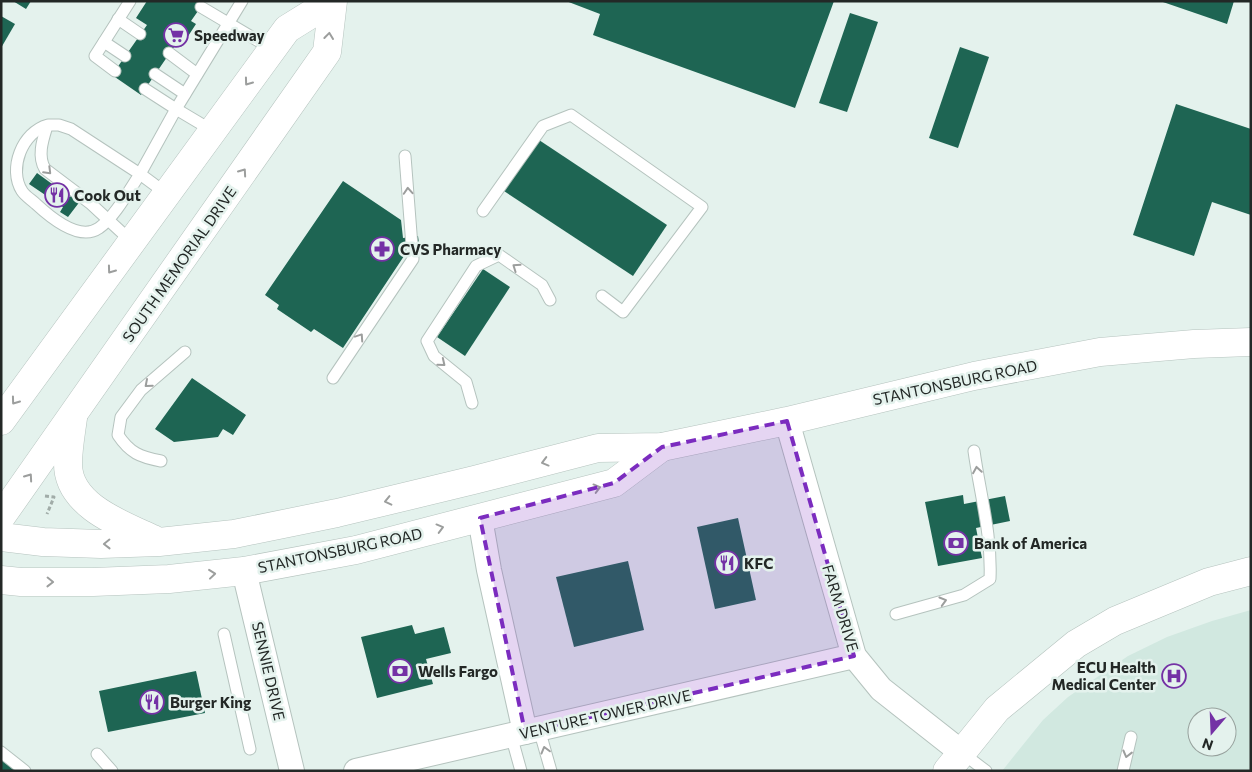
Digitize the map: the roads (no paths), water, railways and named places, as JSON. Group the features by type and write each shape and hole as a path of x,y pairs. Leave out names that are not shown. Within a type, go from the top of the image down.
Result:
{"main road":[{"name":"SOUTH MEMORIAL DRIVE","path":"1,420 287,29 332,1"},
{"name":"SOUTH MEMORIAL DRIVE","path":"1,517 327,52 332,1"},
{"name":"STANTONSBURG ROAD","path":"1,537 101,544 159,542 234,534 337,513 598,448 662,447 787,421 974,376 1100,352 1194,344 1251,342"},
{"path":"73,416 68,466 75,488 86,502 105,516 159,542"},
{"name":"STANTONSBURG ROAD","path":"1,580 21,582 93,582 169,579 244,571 356,550 614,483 662,447"},
{"path":"954,762 998,708 1076,644 1115,620 1209,582 1251,571"}],"street":[{"name":"FARM DRIVE","path":"787,421 854,656 881,689 954,762"},
{"path":"480,518 489,570 525,732"},
{"name":"SENNIE DRIVE","path":"244,571 292,771"},
{"name":"VENTURE TOWER DRIVE","path":"356,771 854,656"}],"lane":[{"path":"115,70 95,56 130,1"},
{"path":"167,194 140,174 71,129 59,125 47,126 33,134 24,144 16,172 22,192 68,228 81,232 93,231 99,228 107,220 140,174 176,109 242,1"},
{"path":"201,7 272,49"},
{"path":"118,19 140,34"},
{"path":"104,42 125,56"},
{"path":"169,54 197,74"},
{"path":"155,74 185,94"},
{"path":"145,89 213,131"},
{"path":"483,211 544,126 571,115 702,207 623,312 602,296"},
{"path":"47,126 41,151 41,163 45,169 90,203 131,242"},
{"path":"333,378 413,258 405,156"},
{"path":"472,403 466,382 434,356 427,341 476,266 499,254 542,285 550,300"},
{"path":"161,462 141,457 126,447 118,435 122,417 141,390 185,352"},
{"path":"896,614 964,595 990,579 991,555 988,525 981,500 974,451"},
{"path":"224,634 250,749"},
{"path":"521,771 525,732"},
{"path":"525,732 551,771"},
{"path":"1122,771 1131,737"},
{"path":"1,752 26,771"},
{"path":"97,754 112,771"},
{"path":"954,762 986,771"}],"place":[{"name":"Speedway","path":"176,35"},
{"name":"Cook Out","path":"57,195"},
{"name":"CVS Pharmacy","path":"382,249"},
{"name":"Bank of America","path":"956,543"},
{"name":"KFC","path":"727,563"},
{"name":"Wells Fargo","path":"400,671"},
{"name":"ECU Health Medical Center","path":"1174,676"},
{"name":"Burger King","path":"152,702"}]}
